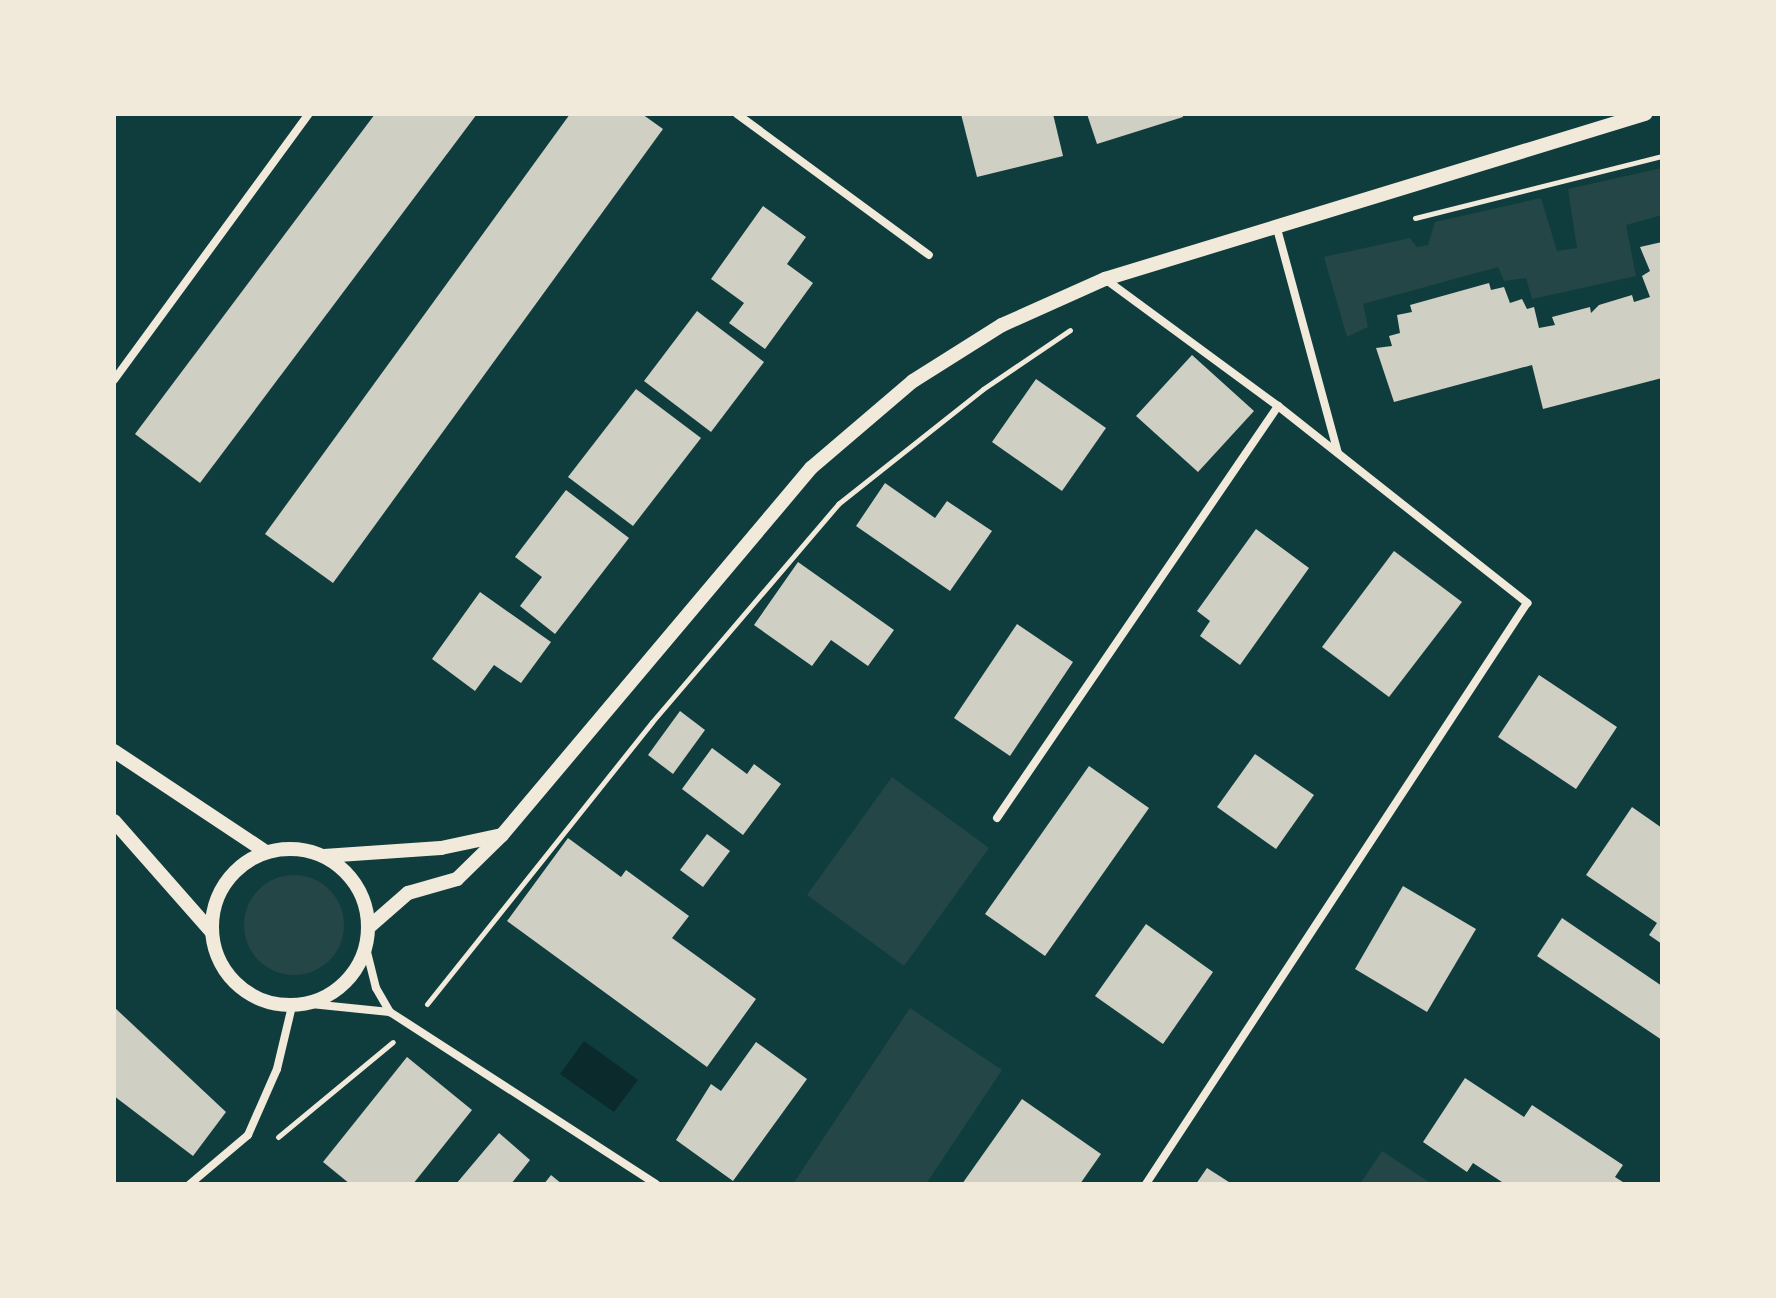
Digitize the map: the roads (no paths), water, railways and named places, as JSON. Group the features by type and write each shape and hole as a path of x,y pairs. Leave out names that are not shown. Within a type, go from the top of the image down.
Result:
{"street":[{"path":"114,380 309,114"},
{"path":"737,114 929,255"},
{"path":"369,927 408,893 457,879 502,835 811,468 913,381 1002,325 1105,279 1645,114"},
{"path":"1276,225 1339,454"},
{"path":"1105,279 1278,406 1527,603 1146,1184"},
{"path":"997,818 1278,406"},
{"path":"114,751 266,852"},
{"path":"114,821 211,931"},
{"path":"502,835 441,848 324,856 295,849 266,852 243,864 225,882 214,906 211,931 216,955 237,984 268,1003 390,1012 656,1184"},
{"path":"311,1004 336,992 354,973 366,948 369,927 357,885 324,856"},
{"path":"366,948 376,988 390,1012"},
{"path":"190,1184 248,1135 277,1069 292,1006"}]}
